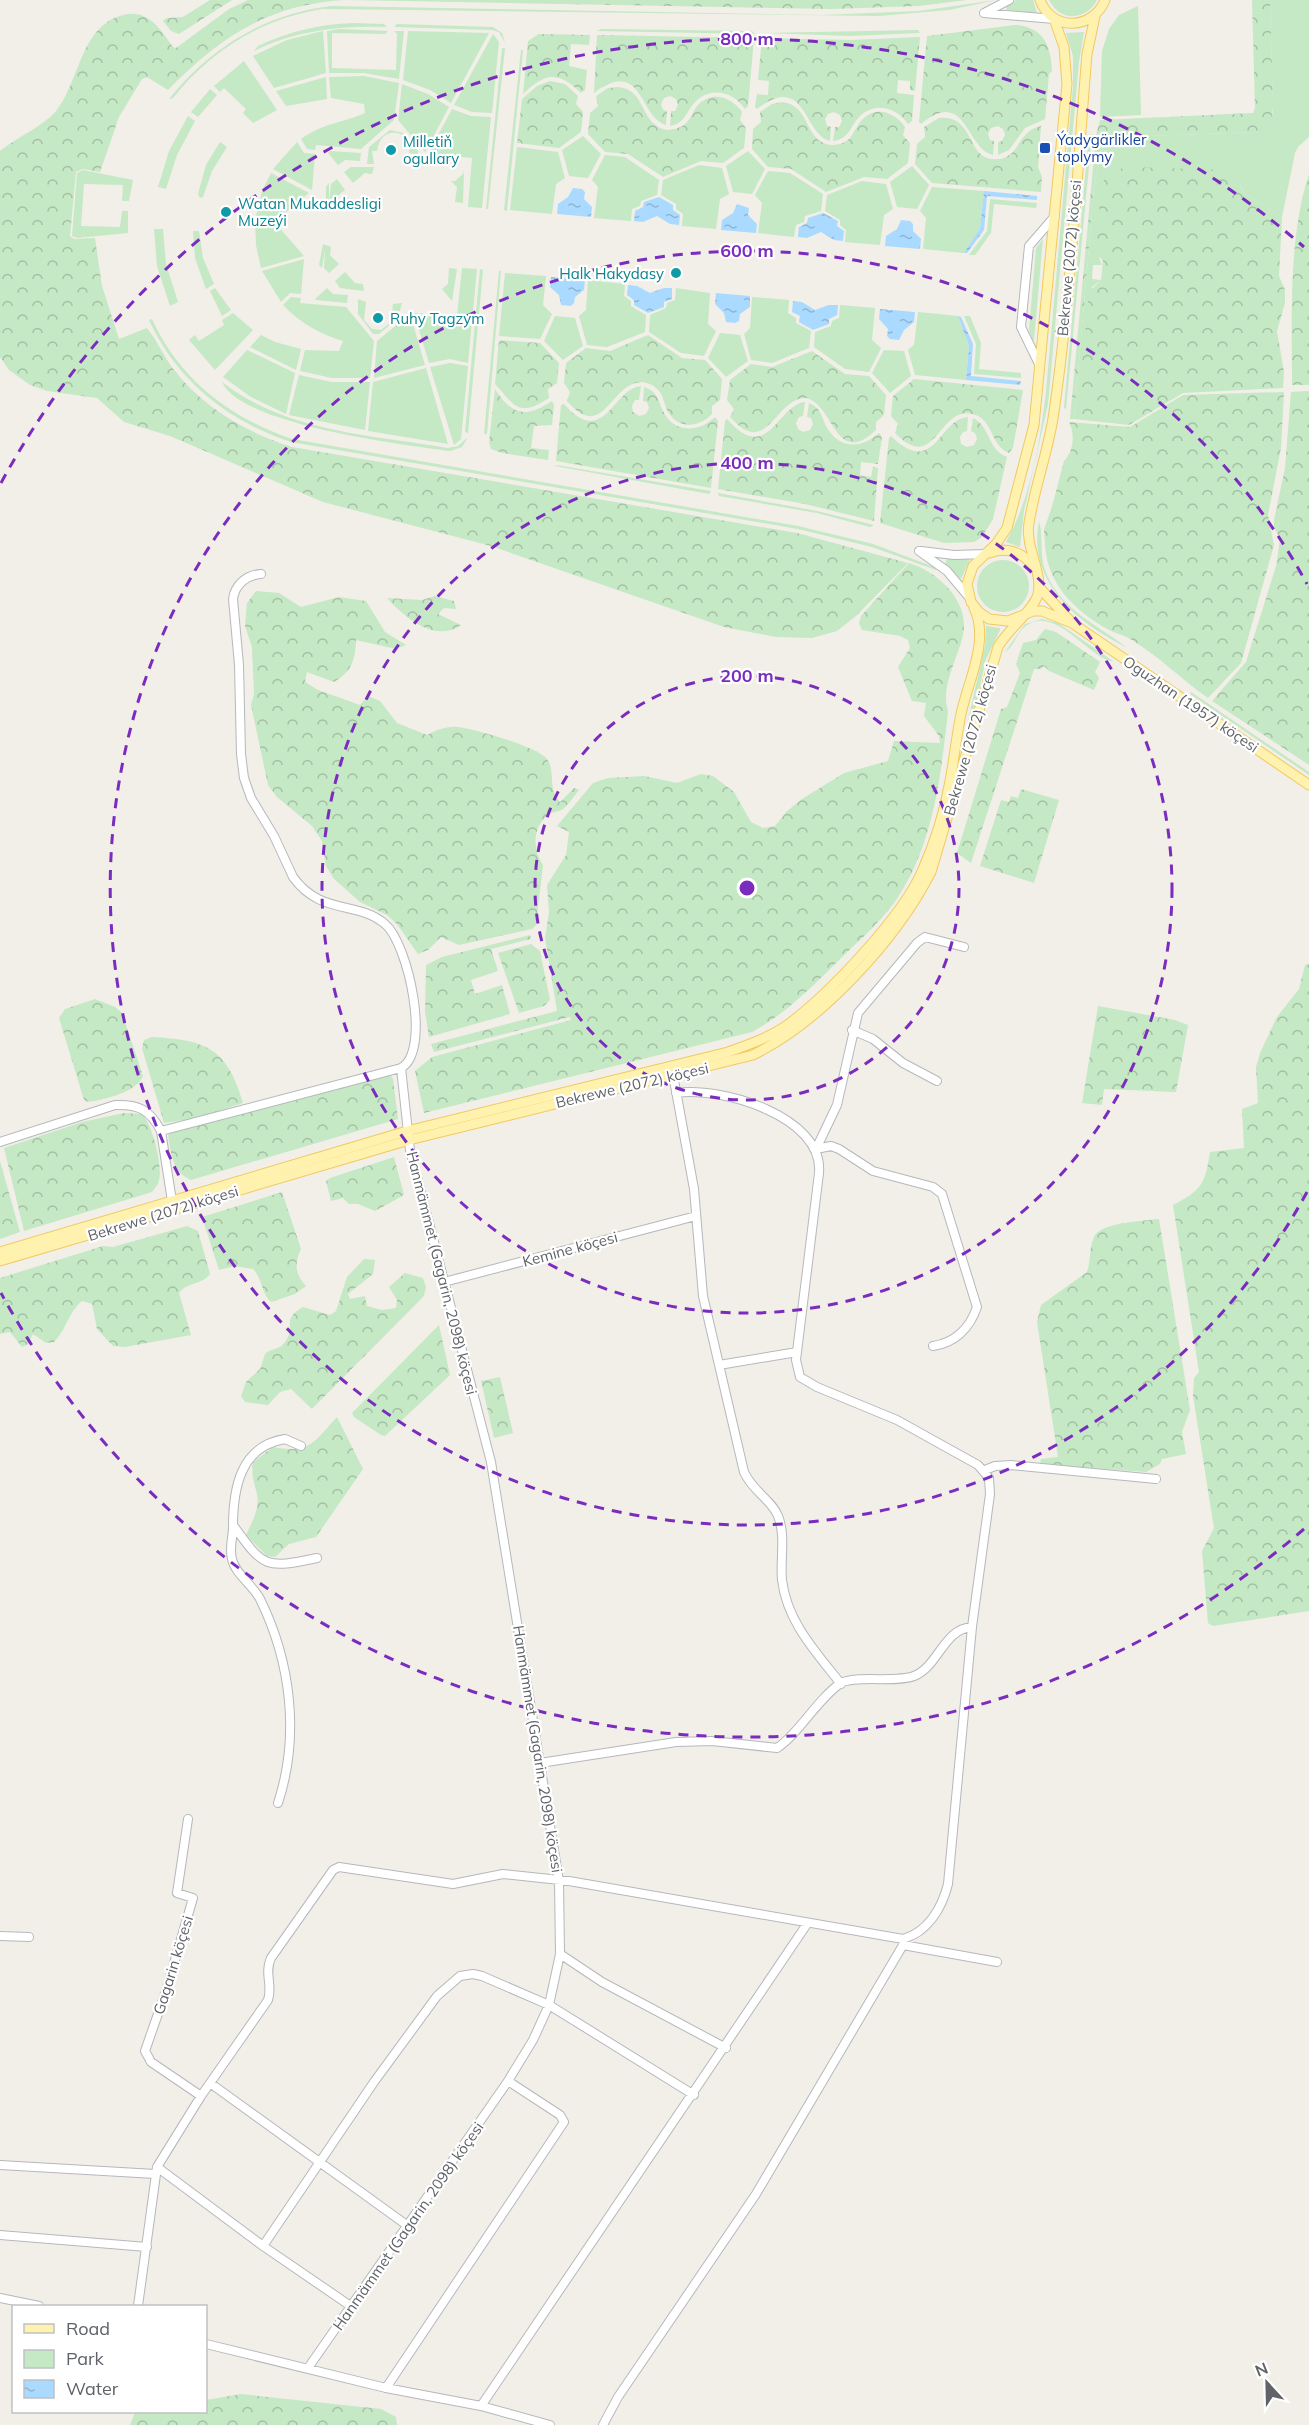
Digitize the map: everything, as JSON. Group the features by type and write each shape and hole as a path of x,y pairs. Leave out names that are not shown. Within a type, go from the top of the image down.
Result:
{"main road":[{"name":"Bekrewe (2072) köçesi","path":"0,1252 408,1135 748,1046 787,1024 838,979 888,926 907,900 923,869 949,789 961,715 978,651 980,626 969,597 967,584 970,572 1002,536 1012,516 1034,425 1068,75 1064,48 1054,19 1045,10 1040,0"},
{"name":"Bekrewe (2072) köçesi","path":"0,1261 408,1135 673,1076 753,1055 794,1032 839,991 896,930 914,904 930,872 994,656 1001,641 1034,605 1039,587 1029,544 1029,525 1055,405 1087,54 1095,16 1105,0"},
{"path":"1054,19 1078,24 1095,16"},
{"path":"986,554 1005,550 1017,552 1028,559 1035,569"},
{"name":"Oguzhan (1957) köçesi","path":"1039,587 1072,623"},
{"path":"975,608 995,621 1020,618"},
{"name":"Oguzhan (1957) köçesi","path":"1020,618 1033,611 1042,611 1072,623 1309,784"}],"street":[{"path":"1009,0 984,13 1054,19"},
{"path":"1041,368 1022,331 1029,246 1056,215"},
{"path":"969,597 947,571 919,550 954,555 986,554"},
{"path":"160,1131 401,1068 414,1052 417,1036 406,962 397,937 379,919 319,900 303,890 293,877 274,836 251,798 244,778 233,599 235,590 244,580 261,574"},
{"path":"816,1149 837,1105 852,1030 858,1013 920,940 930,937 964,947"},
{"path":"852,1030 873,1039 903,1063 937,1081"},
{"path":"671,1065 696,1216 702,1296 744,1472 757,1493 776,1510 780,1520 782,1574 787,1605 807,1642 841,1684"},
{"name":"Hanmämmet (Gagarin, 2098) köçesi","path":"308,2368 508,2081 533,2040 549,2005 560,1954 559,1881 491,1462 408,1135 401,1068"},
{"path":"138,2305 156,2171 201,2096 268,2000 271,1992 267,1966 271,1958 333,1870 339,1867 453,1884 503,1874 559,1881 903,1940 921,1931 942,1903 948,1884 972,1627 990,1487 985,1470 897,1420 808,1382 796,1370 819,1173 816,1149 805,1134 743,1099 709,1092 676,1093"},
{"path":"0,1142 115,1105 134,1105 146,1110 160,1131 172,1201"},
{"path":"816,1149 831,1146 873,1171 933,1187 942,1194 977,1307 959,1335 953,1340 933,1346"},
{"name":"Kemine köçesi","path":"444,1282 696,1216"},
{"path":"719,1365 797,1352"},
{"path":"278,1803 291,1743 289,1698 279,1649 266,1612 259,1596 236,1568 231,1557 233,1525 231,1507 250,1455 278,1440 292,1441 301,1446"},
{"path":"985,1470 995,1466 1011,1465 1156,1479"},
{"path":"233,1525 256,1555 268,1564 287,1564 317,1558"},
{"path":"540,1763 676,1742 712,1741 772,1750 782,1745 801,1721 841,1684 912,1677 932,1663 953,1635 962,1629 972,1627"},
{"name":"Gagarin köçesi","path":"188,1819 177,1893 193,1898 166,1991 145,2051 151,2062 201,2096"},
{"path":"481,2406 726,2048 807,1924"},
{"path":"0,1936 29,1937"},
{"path":"603,2425 618,2397 756,2194 903,1945 997,1962"},
{"path":"560,1954 602,1982 726,2048"},
{"path":"263,2246 430,2006 454,1979 473,1974 549,2005 694,2095"},
{"path":"386,2388 564,2122 561,2115 508,2081"},
{"path":"210,2083 408,2226"},
{"path":"0,2164 156,2171 352,2307"},
{"path":"0,2235 147,2247"},
{"path":"0,2298 30,2305"},
{"path":"207,2344 386,2388 481,2406 550,2425"}],"green space":[{"path":"210,0 232,0 179,34 171,31 163,21 167,18 183,17"},
{"path":"248,0 344,0 291,9 247,27 207,54 168,90 147,77 142,79 119,117 100,172 83,169 76,172 70,236 74,239 95,238 102,286 119,339 147,328 174,370 199,396 227,418 243,427 292,447 797,533 908,563 856,616 837,631 812,638 776,637 724,627 491,546 323,502 170,436 124,422 97,398 47,391 30,385 9,370 0,357 0,151 56,111 71,85 89,43 109,21 123,15 140,15 153,22 176,48 229,9"},
{"path":"346,0 967,0 919,6 831,9"},
{"path":"997,0 949,10 878,16 323,9 280,20 240,39 204,65 173,98 169,99 203,64 241,36 262,25 284,17 307,10 331,6 822,15 919,11"},
{"path":"1016,0 1033,0 1037,13 1007,10 1005,5"},
{"path":"1049,0 1097,0 1086,12 1073,16 1060,12"},
{"path":"1252,0 1270,0 1273,104 1271,118 1267,125 1255,132 1147,136 1122,144 1111,141 1101,151 1094,189 1074,419 1070,419 1096,135 1100,120 1253,113 1255,108"},
{"path":"1270,0 1309,0 1309,137 1295,153 1282,217 1244,193 1240,185 1099,257 1102,265 1093,265 1092,279 1101,280 1092,287 1089,417 1126,421 1129,425 1074,419 1094,189 1101,151 1111,141 1122,144 1147,136 1255,132 1273,113"},
{"path":"1138,6 1141,115 1100,117 1102,51 1109,29 1119,15"},
{"path":"384,24 387,27 352,27 319,31 287,38 254,51 258,46 292,33 328,25"},
{"path":"397,24 493,27 502,33 505,43 499,32 492,30 394,27"},
{"path":"1015,25 1025,26 1039,34 1044,39 1050,53 1052,71 1049,74 1045,119 1025,128 1009,150 998,155 998,142 1002,141 1005,135 1003,129 998,126 991,128 988,134 990,140 994,141 993,155 984,150 964,123 947,112 936,114 921,124 919,122 927,36"},
{"path":"340,29 388,31 385,34 332,33 332,68 396,70 397,34 394,31 404,31 399,79 364,73 329,73 327,31"},
{"path":"601,29 752,31 755,34 597,31"},
{"path":"918,30 920,33 851,36 763,33"},
{"path":"323,31 326,73 274,88 253,56 287,40"},
{"path":"408,31 489,33 451,103 430,90 403,80"},
{"path":"1084,32 1079,62 1048,404 1024,511 1020,547 1006,542 1015,525 1028,488 1041,430 1046,392 1073,86 1073,56 1066,33"},
{"path":"493,34 499,42 492,113 472,112 454,105"},
{"path":"539,34 590,35 589,45 571,44 569,66 587,70 585,90 581,93 565,80 552,77 538,82 523,94 528,41"},
{"path":"597,35 754,38 748,106 745,109 735,98 716,92 702,96 679,122 670,126 671,111 675,111 678,105 676,99 670,96 664,98 661,104 663,110 667,111 666,125 650,112 631,85 622,81 610,83 594,93"},
{"path":"920,37 915,91 910,90 910,81 898,80 897,93 914,95 912,121 908,124 892,110 873,109 860,116 843,138 833,141 835,127 839,127 842,121 840,115 834,112 828,114 825,119 827,126 831,127 830,141 814,128 795,101 785,97 773,99 757,109 755,107 757,94 768,95 769,81 758,80 762,38 851,40"},
{"path":"502,48 505,48 488,209 486,209"},
{"path":"521,50 523,50 507,211 504,210"},
{"path":"244,61 277,110 253,123 243,113 246,109 224,88 220,92 214,86"},
{"path":"364,76 399,83 394,120 361,149 316,145 315,150 307,149 301,139 310,133 365,113 364,104 331,98 329,77"},
{"path":"326,77 327,99 286,106 276,91"},
{"path":"550,81 565,84 578,96 576,104 583,112 581,132 559,148 517,143 522,99 537,86"},
{"path":"402,84 428,94 449,107 425,152 398,120"},
{"path":"618,87 634,94 652,121 658,127 667,130 685,124 703,100 715,97 727,99 742,112 740,120 746,128 744,148 723,163 701,161 663,177 628,154 605,152 588,134 590,113 598,106 596,96 608,88"},
{"path":"210,89 217,95 198,117 191,112"},
{"path":"782,102 798,109 815,137 830,145 848,140 867,115 879,112 890,114 905,127 903,135 910,143 908,163 887,179 864,177 826,192 791,169 768,167 752,149 753,129 761,122 760,112 772,104"},
{"path":"452,109 471,116 491,117 482,208 468,207 472,158 428,154"},
{"path":"188,116 195,121 177,155 166,189 158,187 169,151"},
{"path":"939,118 951,119 960,123 975,147 988,159 1006,157 1027,133 1041,126 1038,167 1042,177 1041,192 932,183 915,164 917,144 925,137 924,127"},
{"path":"390,130 403,133 418,151 417,168 411,167 414,154 409,153 405,138 395,132 384,137 377,151 372,151 374,164 367,164 369,147"},
{"path":"1089,134 1092,134 1066,409 1064,408"},
{"path":"583,136 601,154 588,178 569,176 562,150"},
{"path":"220,142 227,147 212,171 203,197 200,198 198,194 206,165"},
{"path":"297,142 304,153 315,154 312,190 273,169"},
{"path":"517,147 558,152 565,178 556,184 552,214 510,210"},
{"path":"330,151 361,153 360,161 345,160 338,165 328,153"},
{"path":"748,151 765,169 752,194 733,192 726,166"},
{"path":"605,155 625,157 659,180 657,195 641,201 640,206 632,209 631,221 594,218 598,187 592,180"},
{"path":"699,165 722,168 729,194 720,199 716,229 682,226 683,214 676,209 676,204 661,195 663,180"},
{"path":"912,166 929,185 917,209 897,207 890,182"},
{"path":"351,167 374,167 372,174 365,173 353,183 344,172"},
{"path":"1129,167 1227,170 1234,175 1244,193 1282,217 1279,276 1285,290 1285,303 1277,331 1284,372 1283,388 1183,393 1129,425 1126,421 1093,418 1081,413 1078,408 1089,292 1101,280 1103,261 1096,252 1101,183 1115,170"},
{"path":"83,170 133,180 129,201 122,201 123,185 84,184 81,226 120,227 122,211 128,211 128,233 77,238 72,236 77,173"},
{"path":"464,170 463,203 455,202 457,187 451,181 455,181"},
{"path":"768,171 790,173 823,194 821,211 805,216 804,222 796,225 794,237 758,233 762,203 755,195"},
{"path":"271,173 309,193 278,219 256,216 262,191"},
{"path":"1309,174 1309,385 1292,385 1294,251 1302,199"},
{"path":"337,179 345,190 335,198 335,206 326,208 326,187 329,183 329,203 331,184"},
{"path":"862,181 886,184 893,209 884,215 880,245 845,242 846,230 840,225 840,220 825,211 827,195"},
{"path":"932,187 984,191 980,228 964,253 923,249 926,218 920,211"},
{"path":"990,199 1037,203 1036,208 994,204 991,233 975,255 969,255 987,231"},
{"path":"255,222 277,225 304,256 261,268 256,245"},
{"path":"154,229 163,229 166,264 178,302 170,306 157,266"},
{"path":"193,231 199,231 203,258 214,284 206,289 195,258"},
{"path":"1043,239 1033,341 1029,330 1036,248"},
{"path":"323,244 331,247 330,255 339,264 329,273 324,268 325,249 322,268 319,265"},
{"path":"304,259 301,294 290,293 281,302 262,271"},
{"path":"449,268 457,269 452,301 442,289 448,284"},
{"path":"462,268 477,269 468,363 450,359 429,363 414,313 457,316"},
{"path":"480,269 483,270 468,433 465,432"},
{"path":"499,271 501,271 487,434 484,434"},
{"path":"345,272 355,283 363,284 364,291 340,288 335,281"},
{"path":"505,273 546,276 543,305 552,314 540,339 499,336"},
{"path":"588,280 625,284 624,296 631,301 631,306 646,315 645,332 607,347 587,345 579,316 586,310"},
{"path":"215,288 231,310 222,316 210,291"},
{"path":"327,288 333,294 348,295 347,303 315,299"},
{"path":"676,288 710,293 708,324 716,331 704,356 681,353 649,332 650,315 666,308 667,303 675,300"},
{"path":"291,297 301,298 300,303 346,307 374,341 370,378 332,378 300,371 305,350 339,351 343,341 318,331 296,317 283,305"},
{"path":"752,297 789,300 788,313 796,318 796,323 811,331 809,348 772,363 751,360 744,334 750,328"},
{"path":"358,299 366,302 364,320 372,329 381,330 391,322 393,304 402,303 397,317 391,324 379,334 373,334 358,314"},
{"path":"840,305 875,308 872,340 881,348 869,372 845,369 814,347 815,332 831,326 832,321 839,318"},
{"path":"918,312 958,316 969,346 966,380 915,375 908,350 914,345"},
{"path":"233,313 253,330 215,370 189,340 195,335 199,341 224,325 222,320"},
{"path":"410,314 425,365 374,378 377,341"},
{"path":"555,316 575,318 583,346 563,360 544,341"},
{"path":"964,316 970,316 981,343 979,369 1021,373 1021,378 974,374 976,344"},
{"path":"152,319 163,341 177,360 209,394 248,420 292,439 798,526 873,544 937,568 936,570 872,547 798,529 291,442 246,423 207,396 174,362 149,320"},
{"path":"720,333 740,335 748,361 726,377 708,358"},
{"path":"261,335 275,342 301,349 296,370 250,347"},
{"path":"648,335 682,358 705,360 722,379 720,400 712,406 712,414 696,424 678,422 668,412 659,391 642,382 622,391 599,414 590,416 580,413 567,401 570,392 564,383 566,363 586,348 610,351"},
{"path":"499,340 540,343 559,363 557,383 548,389 549,398 531,407 518,407 495,384"},
{"path":"247,350 295,373 286,414 251,397 223,377"},
{"path":"884,350 904,351 911,376 890,393 872,373"},
{"path":"812,351 845,374 869,376 886,395 884,415 876,422 876,430 862,440 852,442 843,439 823,411 806,398 786,407 762,430 753,432 743,429 730,417 734,409 727,400 730,380 751,364 772,367"},
{"path":"450,363 468,366 461,439 454,445 430,367"},
{"path":"426,368 448,444 368,431 373,382"},
{"path":"299,375 332,382 370,382 365,430 289,415"},
{"path":"914,379 1023,390 1013,448 1009,453 1003,449 984,421 972,414 961,414 951,420 928,443 920,447 909,444 895,433 898,424 891,416 893,396"},
{"path":"222,382 247,399 273,412 330,429 448,448 458,446 468,437 462,447 450,451 398,444 327,430 259,410 235,397"},
{"path":"641,386 639,400 635,400 632,406 633,412 639,416 646,414 649,408 647,402 643,401 644,387 656,395 666,416 677,426 697,428 715,417 718,421 711,488 556,461 561,405 564,404 578,417 589,421 599,419 631,389"},
{"path":"495,389 507,404 520,412 534,410 552,401 554,405 552,425 534,426 531,448 549,450 548,460 502,453 491,449 489,442"},
{"path":"1309,391 1309,765 1212,701 1246,662 1276,566 1280,539 1274,527 1274,520 1285,468 1291,392"},
{"path":"1284,392 1281,448 1268,515 1274,545 1241,663 1208,698 1129,638 1095,622 1073,604 1057,583 1047,558 1044,530 1064,461 1072,447 1073,437 1069,422 1130,427 1183,395"},
{"path":"805,402 803,416 799,417 796,423 798,429 803,432 810,430 813,424 811,418 807,417 809,403 820,412 827,428 841,442 860,444 879,433 882,437 878,464 861,462 860,475 871,477 873,467 878,468 874,521 805,504 718,489 727,419 741,432 753,437 762,435 771,429 795,406"},
{"path":"968,417 967,431 963,432 960,437 961,444 967,447 974,445 977,439 975,433 971,431 973,418 983,427 996,449 1007,457 993,519 982,537 974,542 944,543 880,523 889,438 891,436 906,448 917,451 927,449 958,420"},
{"path":"556,465 711,491 709,494"},
{"path":"718,493 817,511 874,525 870,527 817,513 719,496"},
{"path":"1039,522 1044,567 1058,593 1078,613 1126,647 1090,626 1060,598 1049,582 1041,563 1037,544"},
{"path":"947,559 970,559 961,579 945,564"},
{"path":"998,560 1008,560 1022,567 1029,586 1022,605 1008,612 998,612 988,608 981,601 977,591 977,581 981,571 988,564"},
{"path":"909,563 931,573 950,590 962,611 964,623 963,635 946,692 948,711 933,811 918,859 907,882 881,919 797,1000 752,1032 424,1113 415,1071 432,1057 571,1020 570,1017 434,1052 431,1044 557,1011 545,938 549,912 547,885 566,855 569,832 557,826 593,783 608,778 644,776 677,783 701,774 713,776 734,792 751,822 763,828 775,826 787,811 802,799 844,773 888,761 894,741 940,743 939,736 924,716 926,703 912,701 898,667 910,648 908,640 900,636 862,630 859,623 861,616"},
{"path":"256,591 279,593 301,607 339,597 366,601 385,632 406,645 396,649 356,640 355,654 345,674 334,682 307,672 305,682 318,690 360,705 368,696 380,701 397,723 427,735 449,727 458,727 478,731 532,749 547,759 550,764 554,791 560,802 574,788 579,790 563,809 544,819 537,831 537,852 543,865 536,925 532,929 459,945 441,937 428,950 418,954 397,924 387,915 360,902 334,879 326,866 322,841 312,826 277,797 268,785 251,705 254,694 252,647 245,626 247,603"},
{"path":"435,596 454,601 456,609 444,608 438,614 461,625 451,630 430,630 411,619 387,598 422,600"},
{"path":"1042,619 1058,623 1113,661 1105,659 1063,628 1040,621 1025,627 1005,652 1025,624"},
{"path":"986,626 1000,628 1000,630 986,659 971,725 967,724 985,646"},
{"path":"1045,629 1056,632 1100,662 1095,672 1099,678 1094,690 1049,671 1044,666 1041,669 1034,669 971,863 957,853 1001,709 1007,707 1020,673 1016,664 1023,643 1036,640"},
{"path":"1191,692 1309,772 1309,775 1190,694"},
{"path":"1021,789 1059,800 1034,883 980,866 1001,800 1009,802 1011,796 1018,798"},
{"path":"530,935 531,939 491,949 498,971 471,980 475,994 502,985 510,1014 429,1037 425,1012 426,965 442,957"},
{"path":"531,944 540,951 550,1000 544,1006 519,1013 498,953"},
{"path":"1309,964 1309,1611 1213,1626 1208,1623 1202,1551 1214,1528 1193,1396 1194,1378 1199,1372 1173,1205 1190,1195 1200,1185 1204,1179 1210,1152 1244,1148 1242,1109 1258,1103 1256,1067 1260,1053 1277,1017 1299,989 1305,965"},
{"path":"95,999 115,1007 122,1013 143,1076 140,1082 127,1091 88,1102 84,1100 59,1018 65,1009"},
{"path":"1098,1006 1175,1020 1188,1025 1176,1092 1104,1089 1102,1105 1082,1103"},
{"path":"152,1037 200,1044 211,1050 229,1069 243,1103 197,1118 164,1123 142,1048 144,1040"},
{"path":"388,1072 393,1079 398,1119 191,1180 176,1167 168,1135 172,1132"},
{"path":"124,1113 142,1114 153,1135 160,1173 158,1183 152,1192 24,1231 4,1148 82,1122"},
{"path":"394,1157 404,1195 375,1211 358,1204 349,1204 343,1198 331,1201 326,1181 330,1178"},
{"path":"0,1161 20,1232 0,1239"},
{"path":"282,1192 301,1249 297,1259 298,1273 306,1286 295,1294 271,1302 265,1295 259,1277 253,1269 235,1266 219,1270 202,1217"},
{"path":"1159,1219 1190,1410 1182,1432 1186,1454 1162,1459 1160,1464 1146,1472 1040,1464 1041,1459 1058,1457 1037,1322 1041,1305 1087,1272 1093,1239 1100,1231 1125,1223"},
{"path":"187,1226 198,1231 210,1274 207,1278 182,1289 179,1293 191,1335 125,1347 113,1346 97,1329 92,1304 82,1301 54,1342 46,1343 33,1334 28,1344 22,1347 10,1332 0,1334 0,1278 103,1246 113,1247"},
{"path":"364,1259 375,1260 373,1274 348,1294 350,1299 365,1296 367,1306 382,1310 396,1308 397,1300 389,1287 405,1273 423,1278 426,1287 424,1296 312,1409 291,1389 280,1392 268,1405 245,1402 241,1396 246,1382 260,1369 265,1354 285,1342 290,1332 292,1316 303,1307 330,1315 336,1311 347,1277"},
{"path":"439,1325 450,1375 385,1436 354,1417 352,1413"},
{"path":"500,1377 513,1433 494,1438 481,1381"},
{"path":"337,1417 363,1469 316,1537 289,1544 275,1557 267,1556 246,1535 257,1505 253,1462 273,1447 295,1449 310,1444"},
{"path":"241,2394 381,2409 396,2417 397,2425 130,2425 135,2413 207,2413 207,2400"}],"water":[{"path":"573,188 582,189 585,192 584,199 592,207 591,217 557,214 558,204 568,197"},
{"path":"984,191 1037,196 1037,200 987,196 984,230 967,253 964,253 980,228"},
{"path":"659,197 673,205 673,210 680,215 679,225 670,224 657,216 643,222 634,221 635,211 643,207 644,202"},
{"path":"737,204 749,208 748,215 757,224 756,233 721,230 722,220 733,213"},
{"path":"823,213 838,221 837,226 844,231 843,241 834,240 821,232 807,238 798,237 799,227 807,223 808,218"},
{"path":"901,220 910,221 913,224 913,231 921,239 920,249 885,246 886,236 897,229"},
{"path":"551,277 585,280 584,290 575,297 571,306 561,305 559,295 550,287"},
{"path":"628,285 637,286 650,293 672,288 672,299 664,302 664,307 648,313 634,305 634,300 627,295"},
{"path":"716,293 750,296 750,307 740,314 739,321 726,322 724,313 715,304"},
{"path":"793,301 802,302 815,310 829,305 838,305 837,315 829,319 829,324 813,330 799,322 800,316 792,312"},
{"path":"880,309 915,312 914,322 904,330 899,340 890,339 887,336 888,329 879,319"},
{"path":"958,316 961,317 973,344 971,376 1021,381 1020,385 966,380 969,346"}],"place":[{"name":"Ýadygärlikler toplymy","path":"1045,148"},
{"name":"Milletiň ogullary","path":"391,150"},
{"name":"Watan Mukaddesligi Muzeýi","path":"226,212"},
{"name":"Halk Hakydasy","path":"676,273"},
{"name":"Ruhy Tagzym","path":"378,318"}]}
